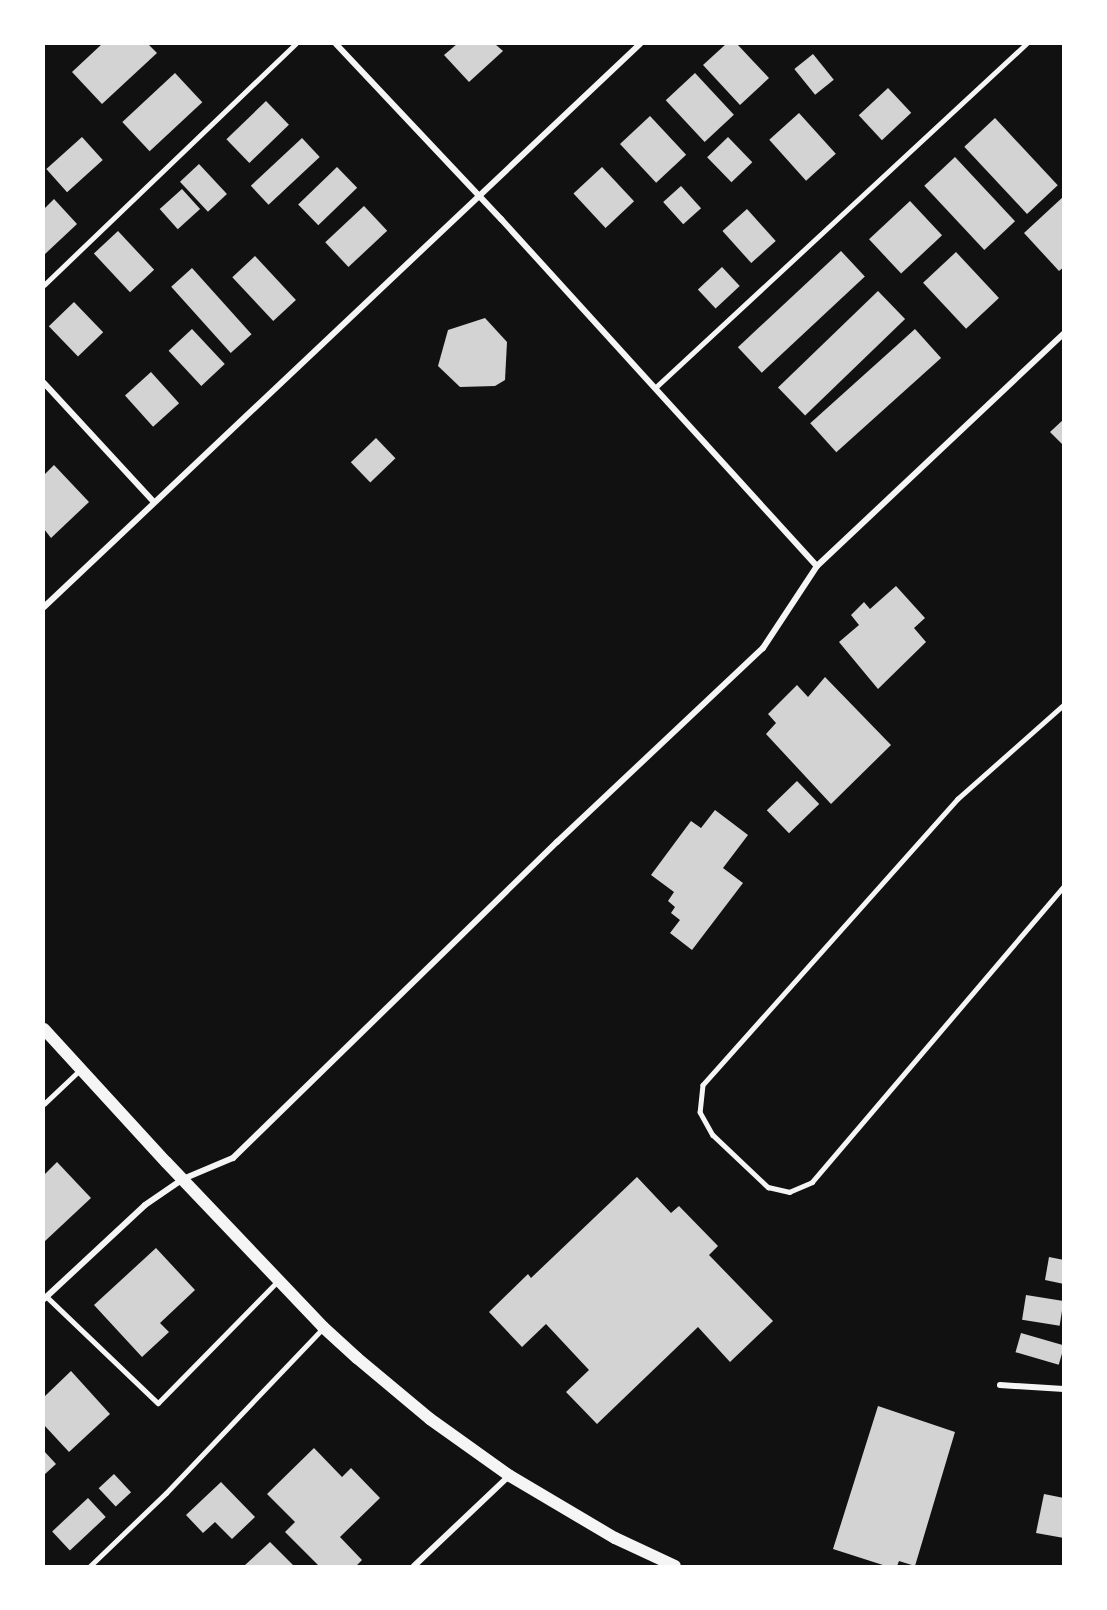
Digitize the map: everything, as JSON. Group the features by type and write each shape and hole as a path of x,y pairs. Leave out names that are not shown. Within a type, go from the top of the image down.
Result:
{"main road":[{"path":"44,1029 323,1327 430,1419 510,1476 615,1538 675,1566"}],"street":[{"path":"336,44 479,196 817,566"},
{"path":"44,607 640,44"},
{"path":"45,1297 145,1205 183,1179 233,1158 557,842 763,648 817,566 1064,333"},
{"path":"44,383 154,502"},
{"path":"1000,1385 1064,1389"},
{"path":"414,1566 510,1476"}],"lane":[{"path":"44,285 295,44"},
{"path":"655,388 1026,44"},
{"path":"1064,705 958,799 703,1085 700,1112 712,1135 768,1187 789,1192 812,1182 1064,886"},
{"path":"44,1104 81,1069"},
{"path":"45,1297 158,1403 279,1280"},
{"path":"90,1566 166,1493 323,1327"}],"building":[{"path":"102,44 148,44 157,53 102,104 72,72"},
{"path":"457,44 495,44 503,51 469,82 444,55"},
{"path":"726,44 737,44 769,78 740,105 703,65"},
{"path":"813,54 834,80 815,95 794,69"},
{"path":"175,73 202,102 150,151 122,122"},
{"path":"695,73 734,115 705,142 666,100"},
{"path":"888,88 911,113 882,140 859,115"},
{"path":"266,101 289,125 249,163 226,139"},
{"path":"799,113 836,154 806,181 769,140"},
{"path":"650,116 686,155 656,183 620,144"},
{"path":"995,118 1058,185 1027,214 964,147"},
{"path":"82,137 103,160 67,192 46,169"},
{"path":"728,137 752,162 731,182 707,157"},
{"path":"302,138 320,157 269,205 251,186"},
{"path":"955,157 1015,221 984,250 924,186"},
{"path":"199,164 227,194 208,212 180,182"},
{"path":"337,167 357,188 318,225 298,205"},
{"path":"602,167 634,201 606,228 573,194"},
{"path":"681,186 701,208 683,224 663,202"},
{"path":"182,189 200,209 178,229 160,209"},
{"path":"1064,196 1064,267 1059,271 1024,233"},
{"path":"54,199 77,224 44,255 44,209"},
{"path":"910,201 942,235 901,274 869,239"},
{"path":"364,206 387,231 348,267 325,242"},
{"path":"747,209 776,241 751,263 722,231"},
{"path":"118,231 154,270 130,292 94,254"},
{"path":"841,251 865,277 762,373 738,347"},
{"path":"956,252 999,298 966,329 923,283"},
{"path":"255,256 296,300 273,321 232,277"},
{"path":"722,267 740,286 716,309 698,290"},
{"path":"192,268 252,334 231,353 171,287"},
{"path":"878,291 905,319 805,416 778,388"},
{"path":"74,302 103,332 78,357 49,326"},
{"path":"485,318 507,342 505,380 495,386 460,387 438,366 448,330"},
{"path":"192,329 225,364 201,386 169,351"},
{"path":"915,329 941,358 836,452 810,423"},
{"path":"151,372 179,403 153,427 125,395"},
{"path":"1064,419 1064,446 1050,432"},
{"path":"376,438 395,458 370,482 351,462"},
{"path":"54,465 89,502 51,538 44,529 44,475"},
{"path":"896,586 925,618 914,628 926,642 878,689 839,642 859,625 851,615 864,602 870,609"},
{"path":"825,677 891,745 831,804 766,734 776,723 768,714 797,685 808,697"},
{"path":"797,781 819,804 789,833 767,810"},
{"path":"715,810 748,835 723,868 743,883 692,950 670,933 680,920 671,913 675,907 668,901 674,892 651,875 691,821 701,828"},
{"path":"57,1162 91,1198 44,1242 44,1175"},
{"path":"637,1177 671,1213 679,1206 718,1246 709,1255 773,1321 730,1362 698,1327 597,1424 566,1392 589,1370 546,1324 522,1347 489,1312 528,1274 531,1278"},
{"path":"156,1248 195,1290 160,1323 169,1332 142,1357 94,1305"},
{"path":"1049,1257 1064,1260 1064,1284 1045,1280"},
{"path":"1026,1295 1064,1301 1060,1326 1022,1320"},
{"path":"1021,1333 1064,1345 1059,1365 1015,1352"},
{"path":"71,1371 110,1414 69,1452 44,1425 44,1397"},
{"path":"878,1406 955,1432 915,1566 899,1561 897,1566 886,1566 833,1549"},
{"path":"314,1448 342,1477 351,1468 380,1498 340,1537 362,1560 356,1566 319,1566 285,1532 295,1522 267,1494"},
{"path":"44,1451 56,1464 44,1475"},
{"path":"114,1474 131,1492 116,1507 99,1488"},
{"path":"221,1482 255,1517 232,1539 215,1522 203,1533 186,1515"},
{"path":"1044,1494 1064,1498 1064,1538 1036,1533"},
{"path":"88,1498 106,1517 70,1550 52,1531"},
{"path":"270,1542 294,1566 244,1566"}]}
